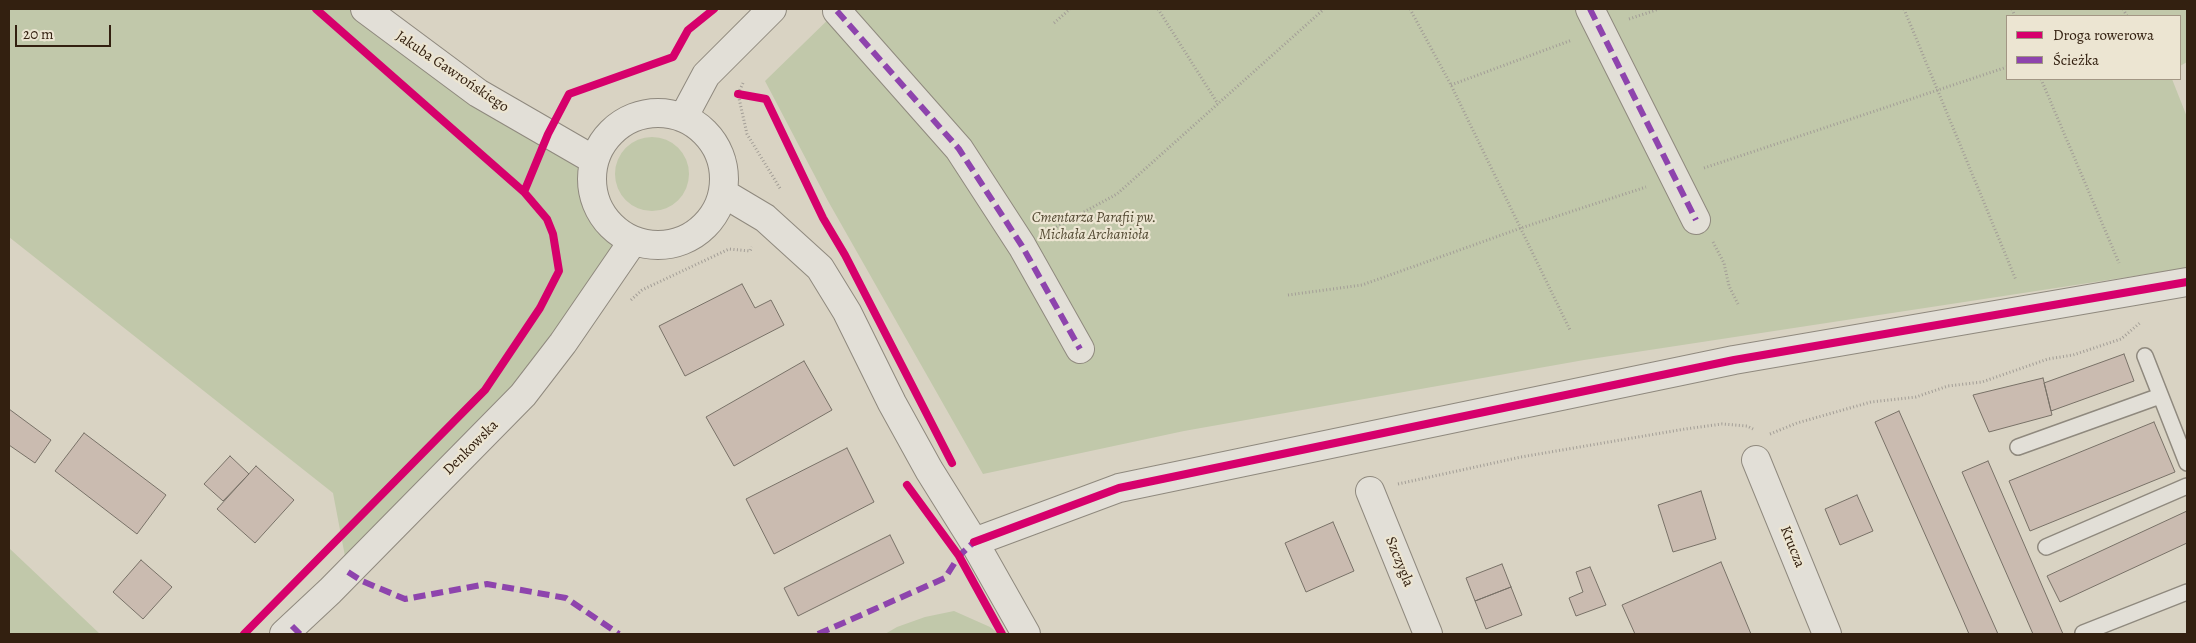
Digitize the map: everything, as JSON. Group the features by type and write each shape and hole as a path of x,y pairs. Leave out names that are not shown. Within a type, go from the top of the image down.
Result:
{"street":[{"name":"Jakuba Gawrońskiego","path":"365,9 478,94 594,160"},
{"path":"682,118 706,76 772,9"},
{"path":"837,10 959,149 1022,246 1080,349"},
{"path":"1595,19 1696,220"},
{"path":"660,113 682,118 702,130 716,148 723,170 723,193 714,214 698,232 678,243 655,246 633,241 613,229 599,210 592,189 594,160 601,144 617,127 637,116 660,113"},
{"path":"723,193 764,218 820,268 847,312 892,403 929,470 974,542 1026,634"},
{"name":"Denkowska","path":"292,631 330,590 524,395 563,344 633,241"},
{"path":"974,542 1120,488 1734,360 2187,282"},
{"name":"Krucza","path":"1756,460 1827,634"},
{"name":"Szczygla","path":"1370,491 1428,634"}],"lane":[{"path":"2145,356 2187,463"},
{"path":"2018,447 2160,396"},
{"path":"2046,547 2187,486"},
{"path":"2083,633 2187,592"}],"path":[{"path":"1054,23 1070,9"},
{"path":"1158,9 1218,104"},
{"path":"1022,246 1117,194 1324,9"},
{"path":"1410,9 1570,330"},
{"path":"1450,86 1595,19 1659,9"},
{"path":"1904,9 2021,292 2026,310"},
{"path":"2042,80 2121,268"},
{"path":"738,94 748,96"},
{"path":"1696,220 1707,230 1724,263 1729,286 1738,304"},
{"path":"1756,460 1758,448 1768,434 1797,423 1871,402 1916,397 1948,386 1982,382 2048,359 2073,355 2121,339 2146,317"},
{"path":"1370,491 1512,459 1722,424 1747,426 1768,434"}],"green space":[{"path":"9,9 365,9 594,160 592,189 599,211 613,229 633,241 599,291 348,572 333,493 9,237"},
{"name":"Cmentarza Parafii pw. Michała Archanioła","path":"839,9 2187,9 2187,62 2181,65 2181,15 2006,15 2006,80 2172,80 2187,117 2187,268 1584,360 1184,431 983,474 828,201 765,81"},
{"path":"652,137 666,140 678,148 686,160 689,174 686,188 678,200 666,208 652,211 638,208 626,200 618,188 615,174 618,160 626,148 638,140"},
{"path":"9,548 100,634 9,634"},
{"path":"954,611 990,627 999,634 885,634 897,627 925,617"}],"building":[{"path":"742,284 755,308 771,300 784,325 685,376 659,326"},
{"path":"2124,354 2134,381 2051,411 2044,383"},
{"path":"804,361 832,410 734,466 706,417"},
{"path":"2043,378 2052,415 1989,432 1973,395"},
{"path":"9,409 51,440 35,463 9,445"},
{"path":"1899,411 1998,634 1969,634 1875,422"},
{"path":"2154,422 2175,472 2030,531 2009,481"},
{"path":"84,433 166,495 137,534 55,471"},
{"path":"847,448 874,502 774,554 746,499"},
{"path":"230,456 249,474 223,501 204,484"},
{"path":"1988,461 2063,634 2033,634 1962,472"},
{"path":"256,466 294,500 255,543 217,509"},
{"path":"1701,491 1716,539 1673,552 1658,505"},
{"path":"1857,495 1873,531 1840,545 1825,509"},
{"path":"2187,511 2187,543 2060,602 2047,576"},
{"path":"1333,522 1354,571 1306,592 1285,543"},
{"path":"890,535 904,563 798,616 784,588"},
{"path":"141,560 172,587 143,619 113,592"},
{"path":"1721,562 1751,634 1635,634 1622,605"},
{"path":"1502,564 1511,587 1475,601 1466,578"},
{"path":"1590,567 1606,605 1576,616 1569,598 1583,592 1576,572"},
{"path":"1511,587 1522,615 1486,629 1475,601"}],"marked path":[{"path":"1590,9 1696,220"},
{"path":"837,11 959,149 1022,246 1080,349"},
{"path":"818,634 945,578 959,556 974,542"},
{"path":"348,572 362,581 405,599 487,584 566,598 619,634"},
{"path":"292,626 300,634"}],"cycle path":[{"path":"316,9 524,192"},
{"path":"244,634 485,390 540,308 559,271 553,234 547,219 524,192 548,134 569,94 673,57 688,30 714,9"},
{"path":"738,94 766,99 823,218 845,255 952,463"},
{"path":"974,542 1119,488 1734,360 2187,282"},
{"path":"907,485 959,556 1002,634"}]}
